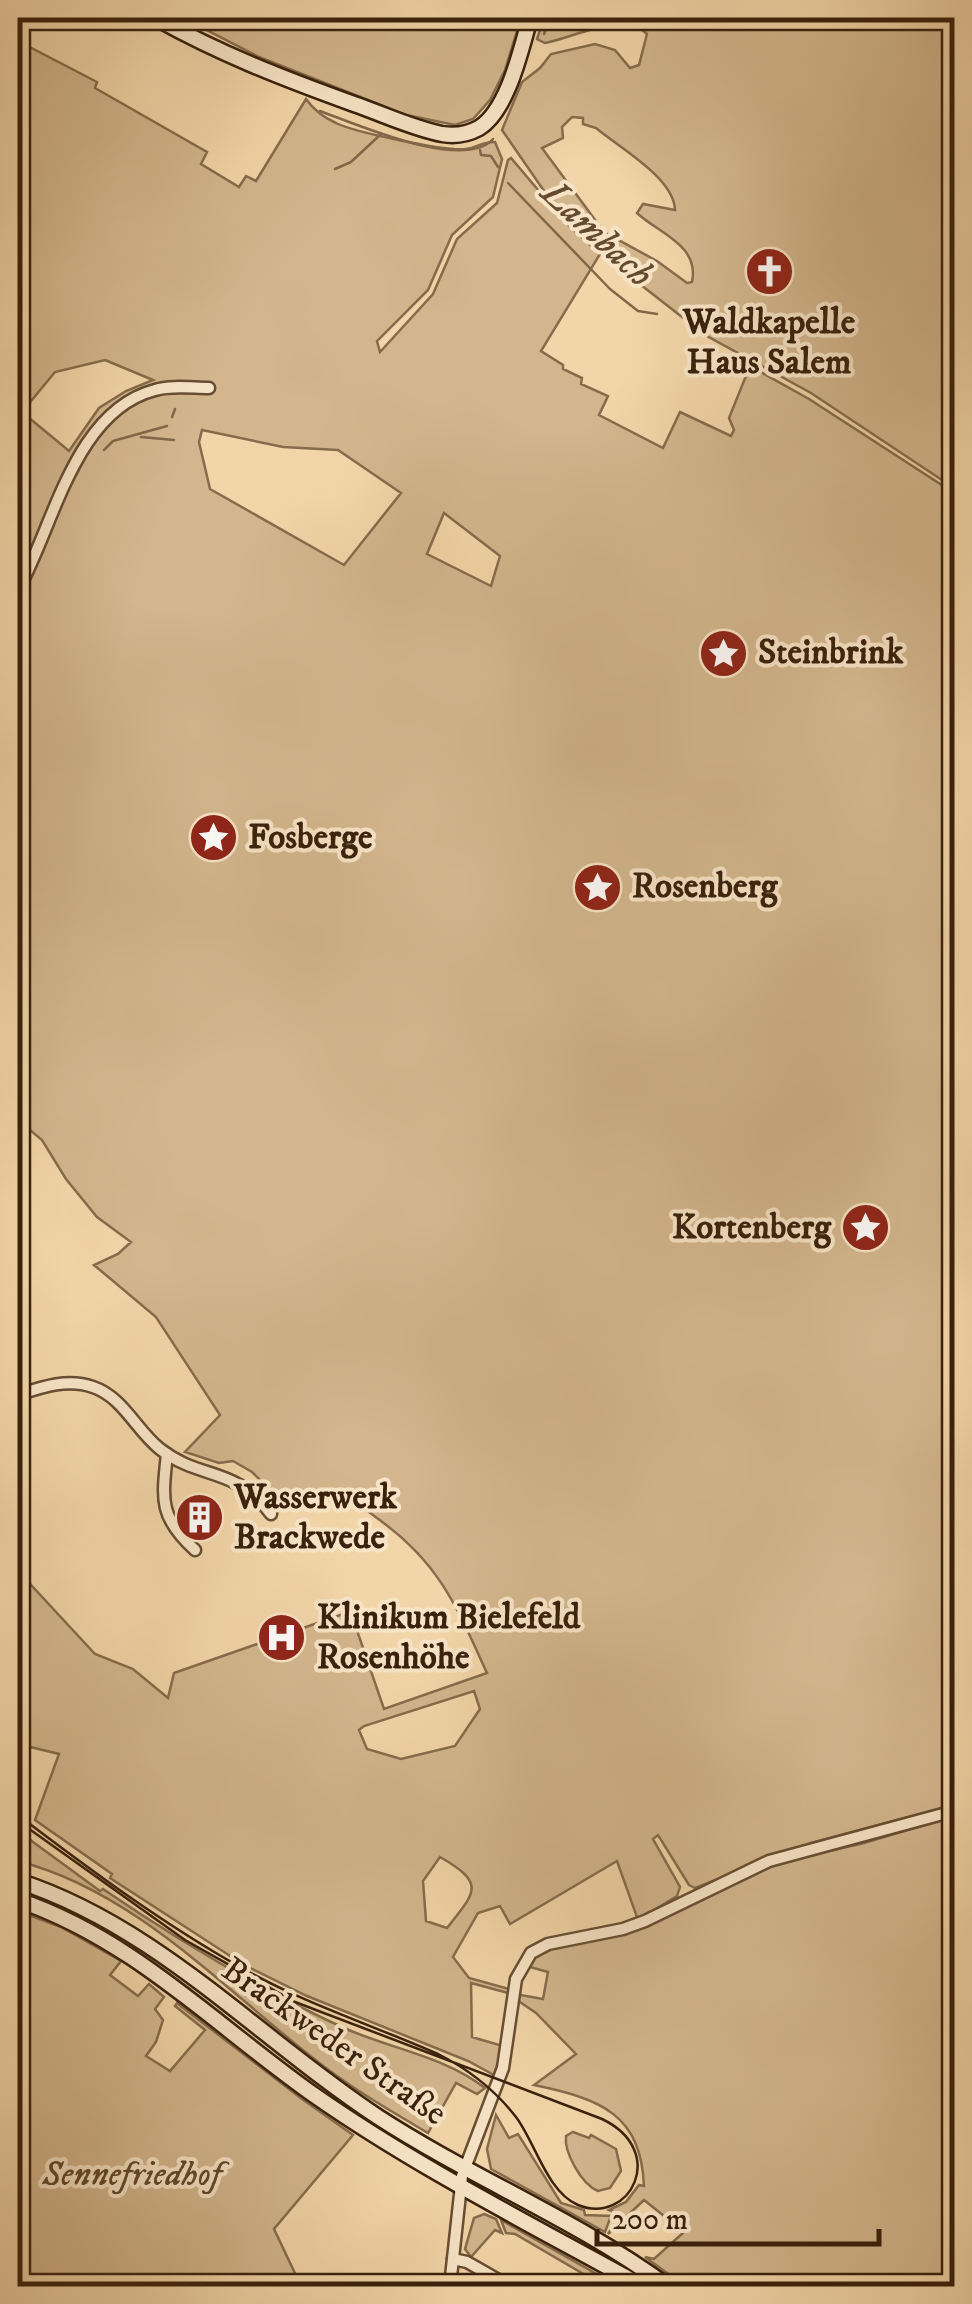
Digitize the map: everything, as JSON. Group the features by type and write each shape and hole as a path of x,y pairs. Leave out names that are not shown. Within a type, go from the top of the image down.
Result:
{"main road":[{"path":"156,18 202,44 266,72 404,122 455,135 477,129 494,112 514,72 530,18"},
{"path":"18,1872 45,1881 74,1902"},
{"name":"Brackweder Straße","path":"18,1881 74,1902 151,1946 341,2092 667,2286"},
{"name":"Brackweder Straße","path":"18,1900 76,1923 120,1948 311,2093 460,2184 642,2286"}],"street":[{"path":"18,590 58,496 110,414 133,398 158,388 209,388"},
{"path":"18,1394 60,1384 92,1386 114,1400 167,1454 233,1479 255,1495 270,1514"},
{"path":"167,1454 163,1486 166,1513 177,1533 195,1550"},
{"path":"450,2286 460,2184 504,2068 516,1979 530,1953 548,1944 631,1927 768,1860 954,1811"},
{"path":"453,2259 467,2262 509,2286"}],"green space":[{"path":"18,18 34,18 20,42 97,82 95,88 207,152 201,164 239,187 246,176 256,181 306,99 332,121 380,136 456,149 495,142 502,159 493,197 452,235 428,290 377,341 380,352 433,294 457,239 497,203 511,158 566,223 600,254 541,351 582,378 581,384 608,396 599,415 663,448 680,412 731,436 734,430 729,418 750,366 809,399 954,493 954,1805 811,1843 695,1888 689,1885 658,1835 653,1839 680,1887 677,1896 638,1920 617,1861 510,1924 500,1906 478,1913 453,1957 469,1978 509,1989 508,1993 471,1983 472,2037 503,2046 494,2075 307,1996 244,1965 110,1878 112,1874 35,1820 59,1754 18,1744 18,1571 95,1654 133,1669 168,1698 174,1673 346,1613 351,1613 384,1709 487,1673 456,1608 433,1571 402,1537 369,1512 340,1500 284,1504 252,1472 233,1461 219,1463 185,1452 220,1415 156,1317 94,1265 118,1254 131,1242 97,1217 66,1179 42,1140 18,1120","holes":["105,360 153,380 99,408 69,451 22,412 55,372","202,430 283,447 338,450 401,493 344,565 210,489 199,442","444,513 500,556 491,586 427,554","474,1691 480,1709 455,1746 401,1759 367,1749 359,1730","440,1857 465,1874 472,1889 447,1928 426,1921 423,1881"]},
{"path":"183,18 521,18 505,70 490,100 473,119 455,125 406,115 259,57"},
{"path":"544,18 954,18 954,488 811,393 705,335 641,285 569,219 502,130 522,82 551,54 595,44 615,50 630,68 639,65 647,34 637,28 612,25 545,43 537,39","holes":["572,117 583,118 583,124 596,128 631,154 666,186 675,210 643,204 637,213 684,249 693,269 692,282 687,283 657,261 604,232 542,148 563,138 562,127"]},
{"path":"954,1816 954,2286 685,2286 645,2257 654,2259 684,2232 644,2200 608,2234 617,2220 609,2210 626,2202 639,2185 644,2186 635,2142 626,2127 598,2104 534,2085 576,2054 536,2013 517,2000 521,1995 543,1999 548,1972 526,1966 540,1953 554,1948 642,1927 781,1862"},
{"path":"18,1831 100,1891 103,1889 250,1981 344,2028 435,2060 485,2088 477,2094 456,2083 428,2133 327,2069 138,1918 60,1875 18,1861"},
{"name":"Sennefriedhof","path":"18,1911 61,1927 121,1961 110,1975 138,1996 149,1984 164,1997 155,2009 163,2020 156,2042 146,2056 170,2071 205,2030 175,2006 177,2003 353,2135 274,2229 301,2286 18,2286"},
{"path":"496,2115 509,2138 518,2134 561,2203 584,2210 585,2215 611,2216 605,2232 491,2169 487,2149"},
{"path":"573,2132 589,2138 591,2135 616,2149 621,2171 610,2188 598,2191 580,2175 566,2143 566,2136"},
{"path":"484,2214 496,2219 502,2233 495,2230 471,2257 465,2249 474,2218"},
{"path":"501,2220 618,2286 604,2286 515,2234 506,2233"}],"waterway":[{"path":"544,34 550,18"},
{"path":"320,111 435,148 479,148 493,139"},
{"path":"335,169 351,162 381,134"},
{"name":"Lambach","path":"480,150 481,155 491,156 498,167"},
{"name":"Lambach","path":"508,183 610,289 638,311 657,314"},
{"path":"172,417 175,409"},
{"path":"104,450 113,441 167,426"},
{"path":"141,437 174,440"}],"tram line":[{"path":"18,1815 154,1914 240,1967 313,2003 438,2054 449,2060 460,2066 516,2117 550,2178 567,2199 597,2209 613,2205 635,2182 638,2166 634,2149 622,2133 602,2119 295,2002 185,1940 18,1821"}],"place":[{"name":"Waldkapelle Haus Salem","path":"769,271"},
{"name":"Steinbrink","path":"723,653"},
{"name":"Fosberge","path":"213,838"},
{"name":"Rosenberg","path":"597,887"},
{"name":"Kortenberg","path":"866,1228"},
{"name":"Wasserwerk Brackwede","path":"199,1518"},
{"name":"Klinikum Bielefeld Rosenhöhe","path":"282,1638"}]}
